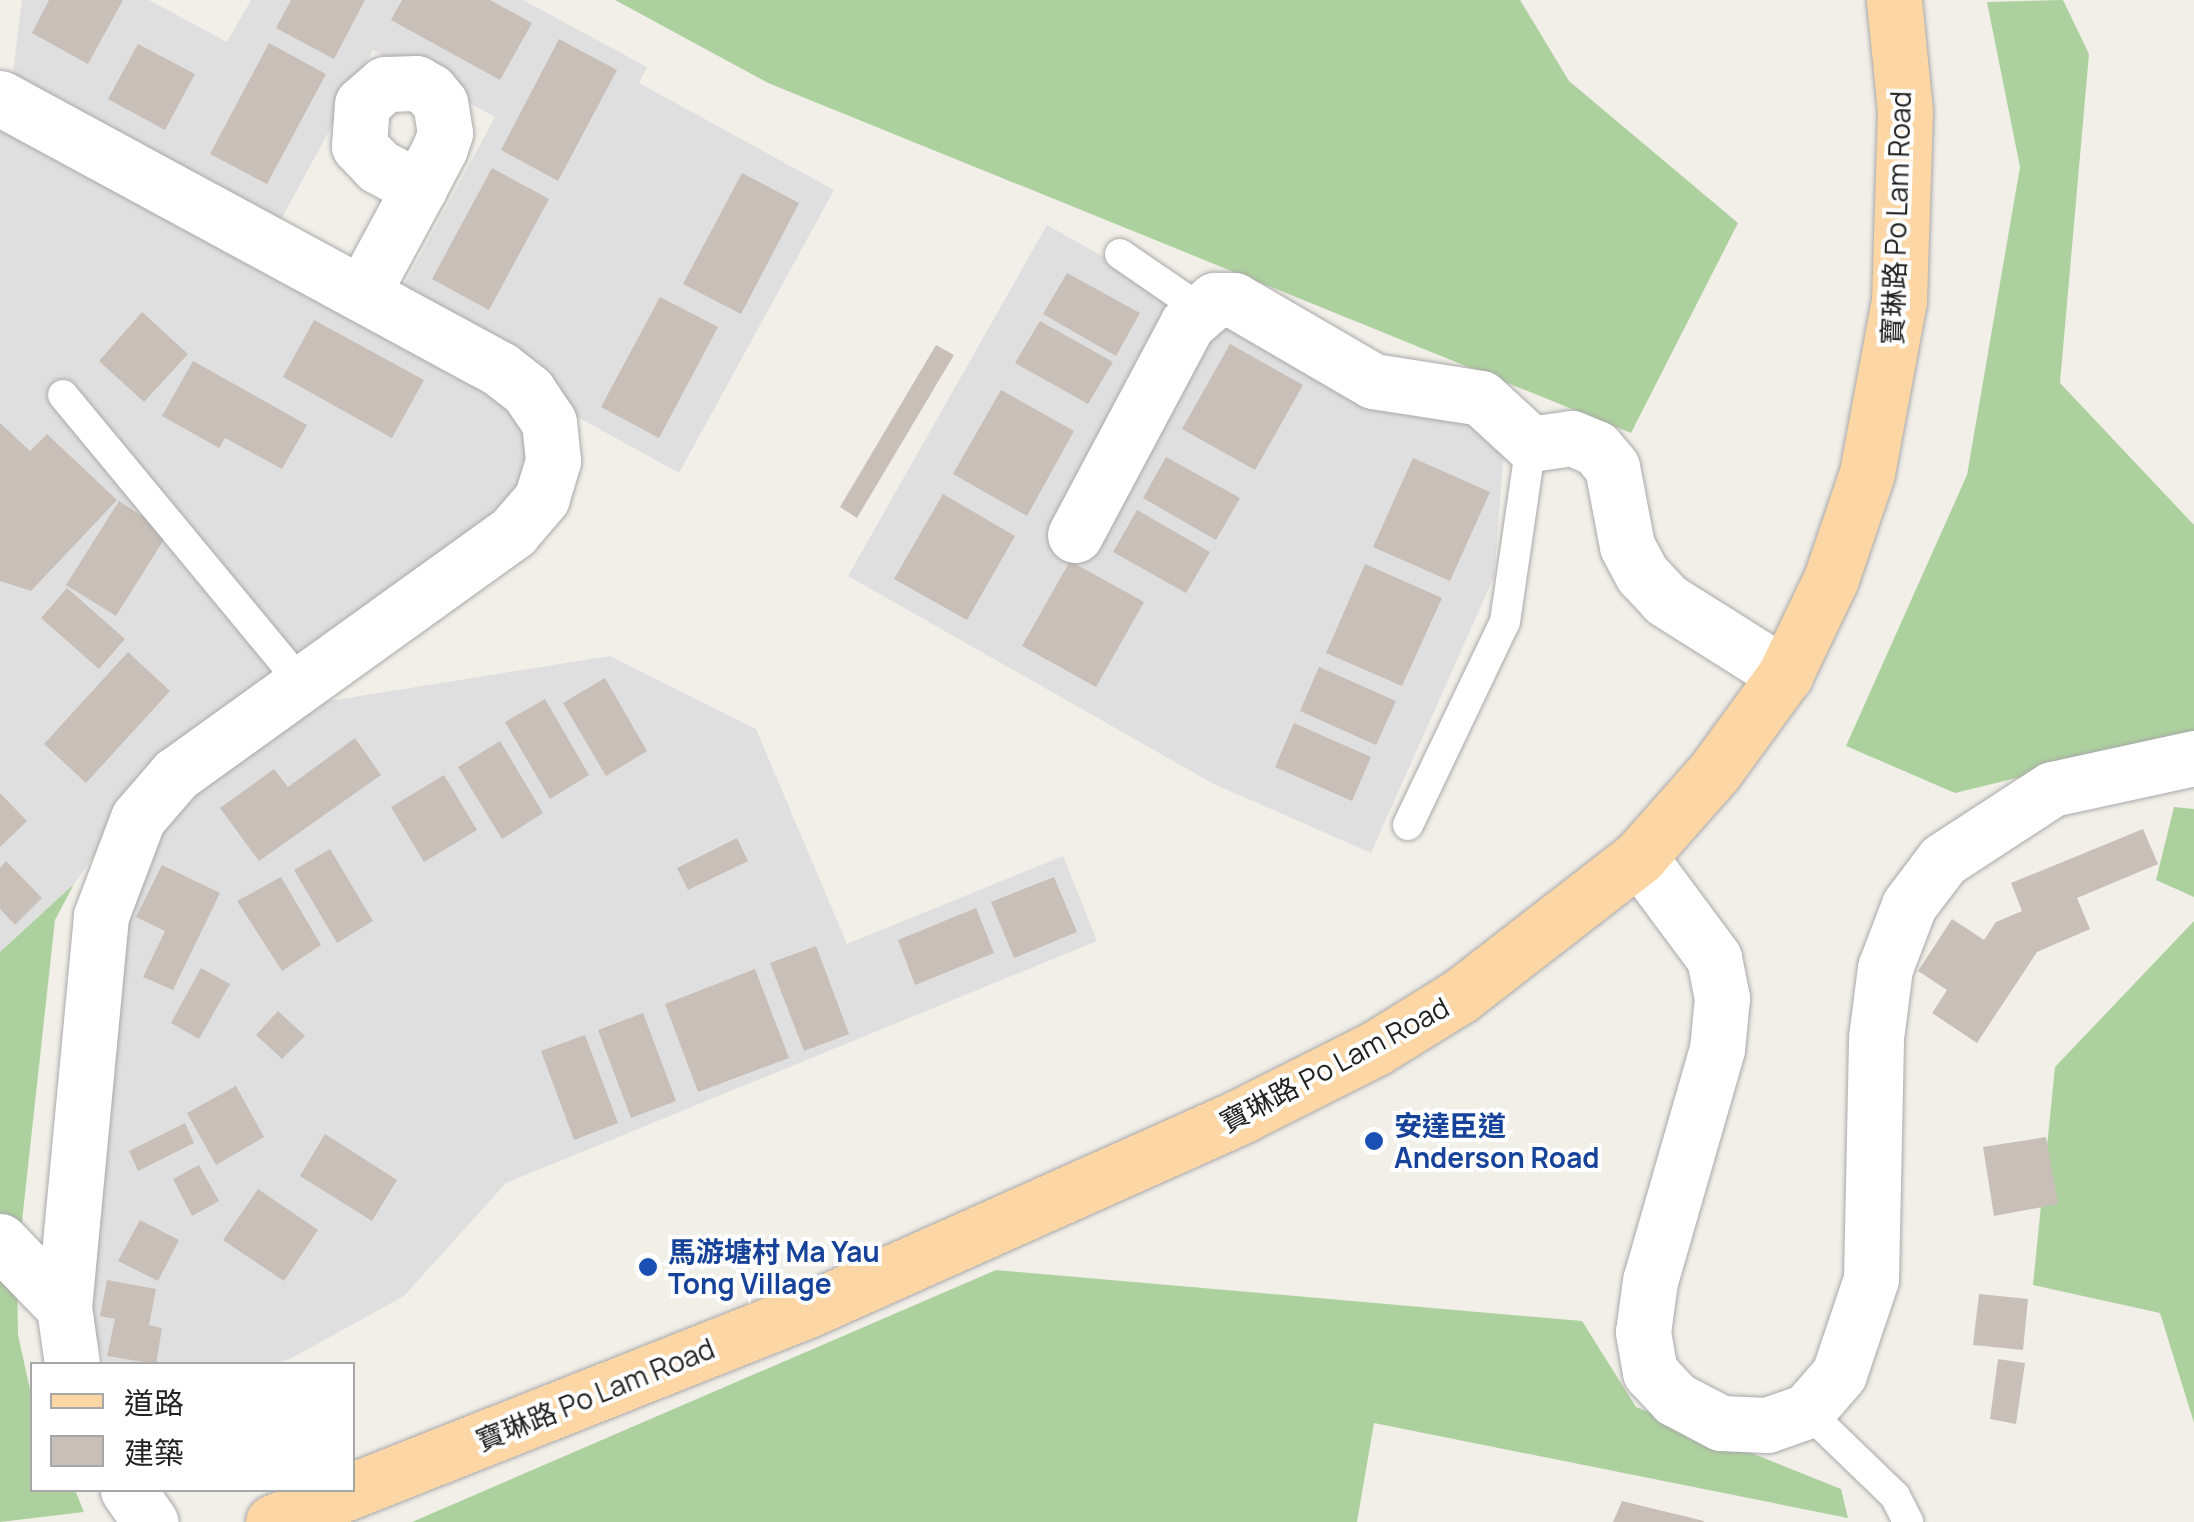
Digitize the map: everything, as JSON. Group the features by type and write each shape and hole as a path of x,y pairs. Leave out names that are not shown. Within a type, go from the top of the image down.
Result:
{"main road":[{"name":"寶琳路 Po Lam Road","path":"355,1490 808,1310 1243,1115 1376,1048 1460,996 1639,857 1715,771 1785,675 1831,579 1885,398 1899,301 1905,112 1893,6"},
{"name":"寶琳路 Po Lam Road","path":"273,1522 349,1492"}],"street":[{"path":"0,98 500,369 528,391 549,422 553,461 542,498 513,532 176,774 138,818 115,864 101,916 64,1307 72,1362"},
{"path":"362,294 419,188"},
{"path":"1076,535 1200,309 1234,300 1373,381 1481,398 1531,444 1572,438 1596,448 1612,468 1627,546 1642,574 1666,600 1785,675"},
{"path":"1639,857 1714,958 1722,998 1717,1049 1650,1281 1644,1332 1650,1372 1675,1399 1720,1423 1767,1425 1807,1412 1839,1374 1871,1279 1876,1038 1885,968 1908,905 1943,860 2052,788 2194,758"},
{"path":"0,1241 64,1307"},
{"path":"129,1492 150,1522"}],"lane":[{"path":"1120,254 1200,309"},
{"path":"63,395 301,683"},
{"path":"1408,825 1505,622 1531,444"},
{"path":"1807,1412 1894,1496 1908,1522"}],"shaded area":[{"path":"22,0 149,0 227,42 251,0 523,0 647,67 639,83 834,190 679,473 565,410 400,293 495,117 373,50 278,225 12,81"},
{"path":"0,121 513,405 533,459 499,517 162,759 74,884 0,952"},
{"path":"1047,225 1363,403 1389,413 1456,417 1481,427 1504,451 1494,577 1371,853 1212,783 848,576"},
{"path":"610,656 756,729 847,944 1063,856 1097,941 506,1183 404,1296 290,1359 104,1362 87,1307 124,920 158,831 193,792 316,703"}],"green space":[{"path":"615,0 1520,0 1569,81 1738,223 1631,433 768,83"},
{"path":"2063,0 2089,54 2060,383 2194,525 2194,735 1955,793 1846,746 1967,475 2020,167 1987,2"},
{"path":"2174,807 2194,809 2194,897 2156,880"},
{"path":"74,884 55,920 17,1267 18,1335 30,1389 30,1492 76,1492 84,1512 0,1522 0,952"},
{"path":"2194,921 2194,1423 2160,1313 2033,1285 2055,1067"},
{"path":"996,1270 1582,1321 1636,1407 1841,1489 1848,1518 1374,1423 1357,1522 412,1522"}],"building":[{"path":"49,0 123,0 88,64 32,33"},
{"path":"291,0 365,0 334,59 276,28"},
{"path":"402,0 490,0 532,23 500,80 391,20"},
{"path":"559,39 617,70 558,181 501,150"},
{"path":"269,43 326,74 267,184 210,154"},
{"path":"138,44 195,74 165,130 108,99"},
{"path":"492,168 549,199 489,310 432,279"},
{"path":"742,173 799,203 741,314 683,284"},
{"path":"1067,273 1140,313 1116,356 1043,314"},
{"path":"660,297 718,327 659,438 601,407"},
{"path":"142,312 188,354 144,402 99,361"},
{"path":"314,320 424,380 392,438 283,377"},
{"path":"1040,321 1113,362 1088,404 1015,363"},
{"path":"1230,344 1303,385 1255,470 1182,429"},
{"path":"936,345 954,355 857,518 840,507"},
{"path":"193,361 307,425 282,469 225,438 219,448 162,416"},
{"path":"1001,390 1074,431 1027,516 953,474"},
{"path":"0,423 30,451 47,434 117,500 31,591 0,581"},
{"path":"1166,457 1240,498 1216,540 1143,498"},
{"path":"1413,458 1490,492 1450,581 1373,547"},
{"path":"943,494 1015,536 967,620 894,579"},
{"path":"119,501 168,533 116,616 66,585"},
{"path":"1137,510 1210,552 1186,593 1113,552"},
{"path":"1070,561 1144,602 1096,687 1022,646"},
{"path":"1365,564 1442,598 1402,686 1326,653"},
{"path":"67,588 125,639 99,669 41,618"},
{"path":"128,652 170,691 86,783 44,744"},
{"path":"1319,667 1396,701 1376,745 1300,711"},
{"path":"605,678 647,751 606,776 563,703"},
{"path":"545,699 589,775 550,799 505,722"},
{"path":"1294,723 1371,757 1352,801 1275,767"},
{"path":"355,738 381,775 259,861 220,808 274,769 288,787"},
{"path":"500,741 543,813 502,839 458,767"},
{"path":"444,775 477,830 424,862 391,807"},
{"path":"0,793 27,821 0,847"},
{"path":"2143,829 2158,864 2077,898 2090,929 2037,952 1977,1043 1932,1013 1947,990 1918,971 1952,919 1984,940 1996,922 2022,911 2011,883"},
{"path":"737,838 748,861 688,890 677,868"},
{"path":"330,849 373,921 337,943 294,870"},
{"path":"6,861 42,898 15,925 0,909 0,868"},
{"path":"162,865 220,893 173,990 143,977 165,931 136,917"},
{"path":"281,877 321,945 282,971 237,901"},
{"path":"1054,877 1077,932 1014,958 991,902"},
{"path":"976,908 994,953 915,985 898,940"},
{"path":"816,946 849,1034 804,1051 770,963"},
{"path":"201,968 230,984 199,1039 171,1023"},
{"path":"755,969 789,1058 698,1092 665,1004"},
{"path":"278,1011 305,1036 282,1059 256,1035"},
{"path":"643,1013 676,1101 631,1118 598,1030"},
{"path":"585,1035 618,1123 574,1140 541,1051"},
{"path":"236,1086 264,1137 216,1165 187,1113"},
{"path":"185,1123 194,1143 138,1171 129,1151"},
{"path":"325,1134 397,1180 372,1221 300,1176"},
{"path":"2046,1137 2058,1204 1994,1216 1983,1147"},
{"path":"199,1165 219,1201 192,1216 173,1179"},
{"path":"258,1189 318,1230 284,1281 223,1240"},
{"path":"140,1220 179,1240 158,1281 118,1261"},
{"path":"107,1280 156,1289 149,1325 162,1328 156,1362 107,1356 115,1319 100,1316"},
{"path":"1979,1294 2028,1299 2023,1350 1973,1345"},
{"path":"1998,1359 2025,1363 2016,1424 1990,1419"},
{"path":"1622,1501 1704,1521 1704,1522 1613,1522"}],"place":[{"name":"安達臣道 Anderson Road","path":"1374,1141"},
{"name":"馬游塘村 Ma Yau Tong Village","path":"648,1267"}]}
